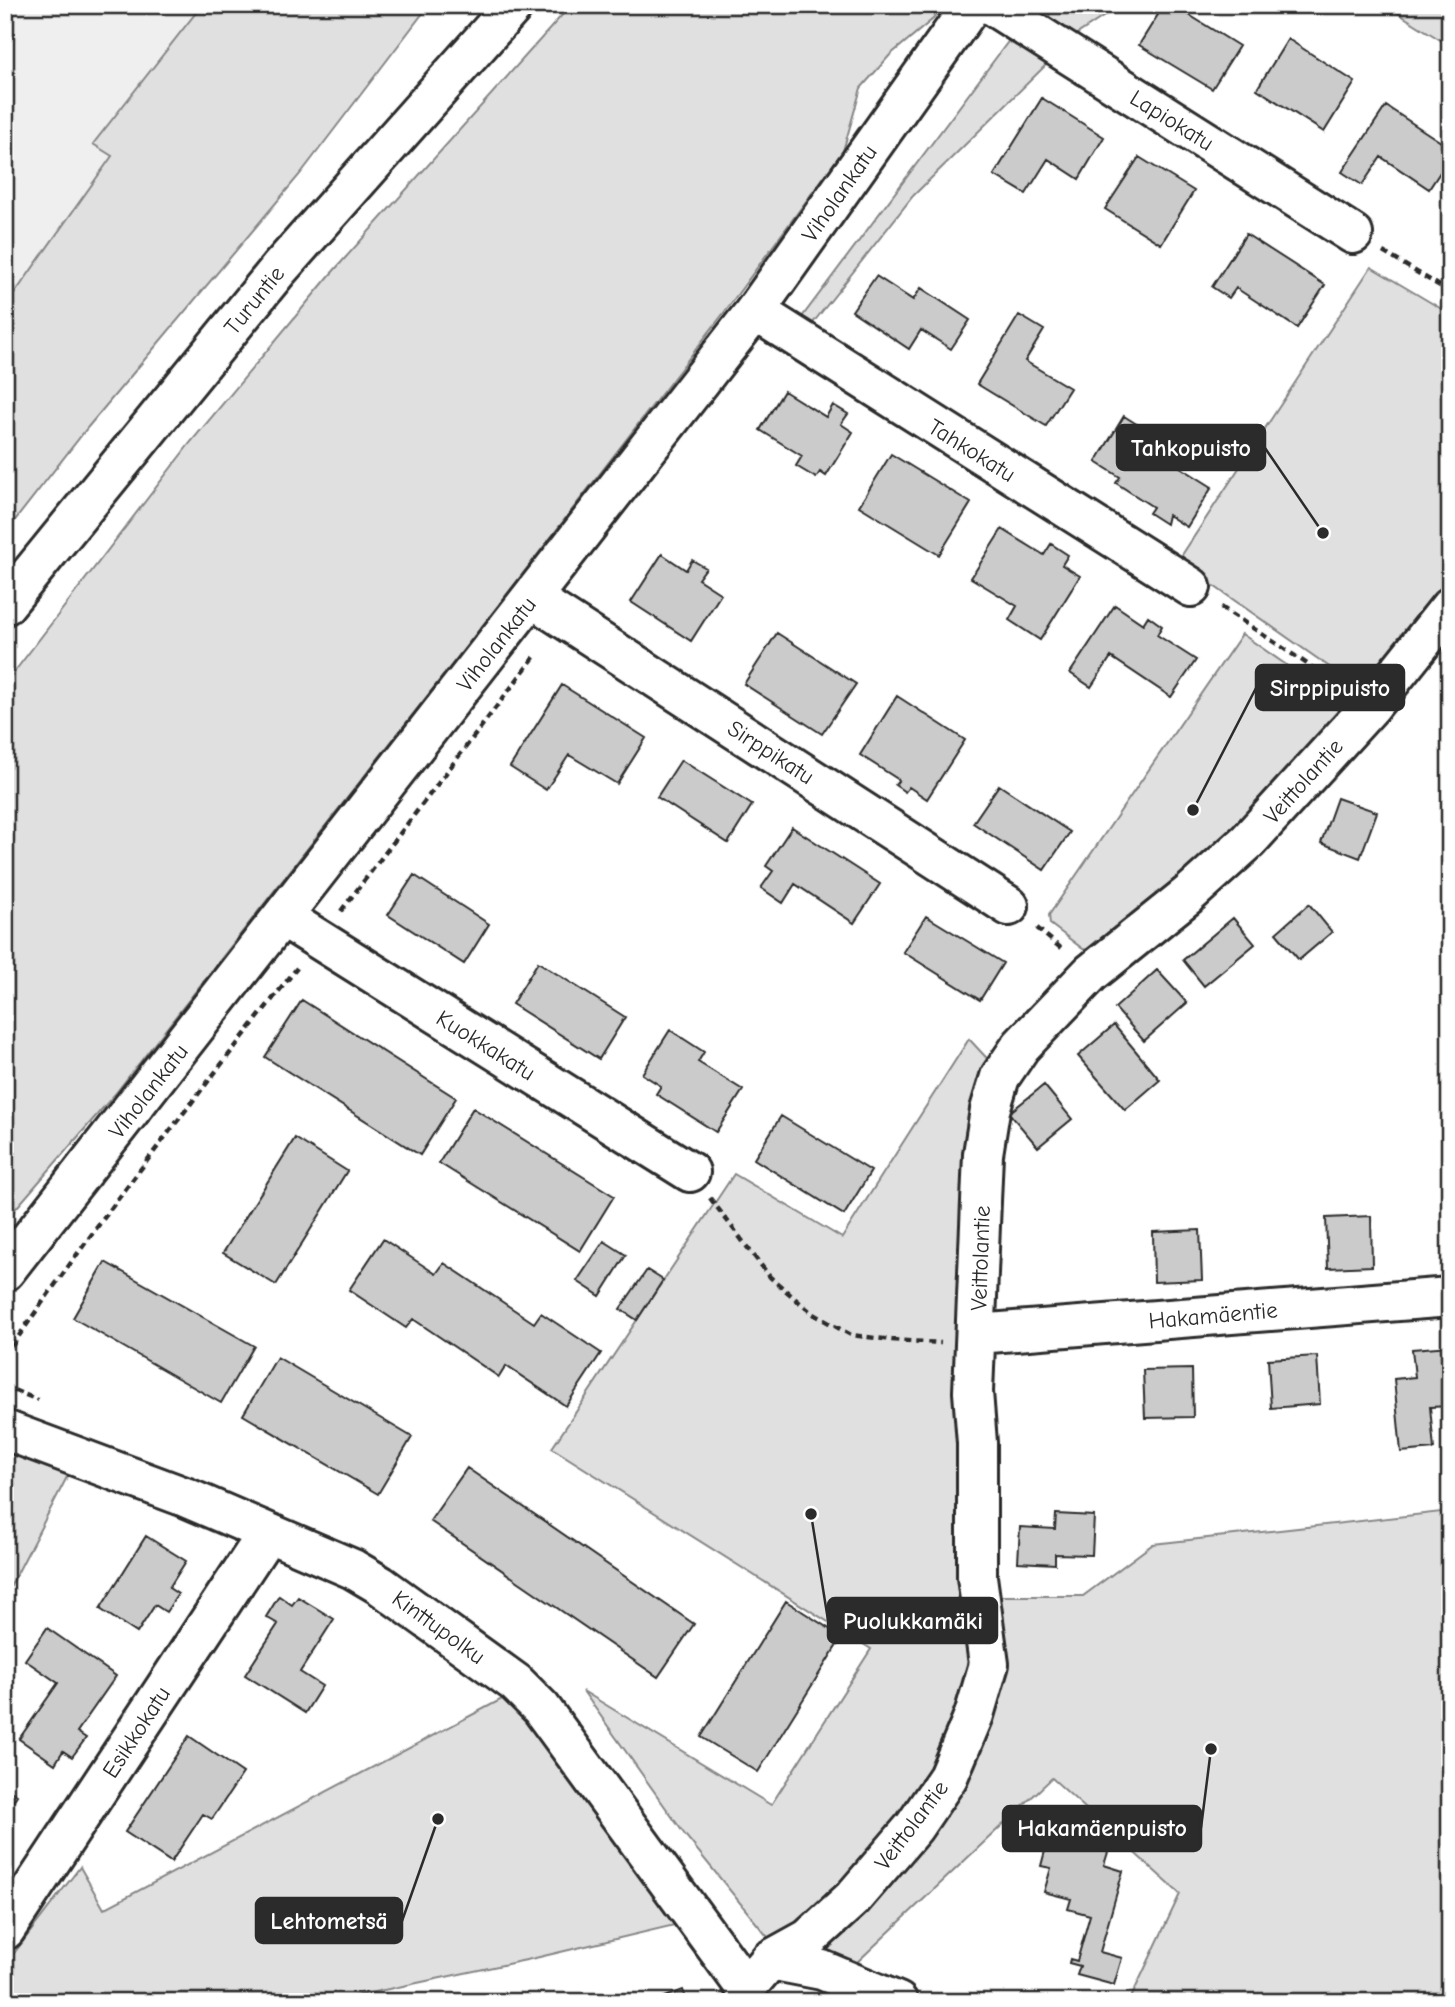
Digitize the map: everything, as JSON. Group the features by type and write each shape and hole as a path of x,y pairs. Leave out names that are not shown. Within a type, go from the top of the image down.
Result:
{"main road":[{"name":"Turuntie","path":"5,605 279,269 514,5"},
{"name":"Viholankatu","path":"5,1272 755,311 972,5"},
{"name":"Lapiokatu","path":"991,5 1353,234"},
{"name":"Tahkokatu","path":"755,311 1191,587"},
{"name":"Sirppikatu","path":"532,598 1009,906"},
{"name":"Veittolantie","path":"754,1983 853,1899 915,1827 948,1777 974,1716 989,1664 977,1577 977,1443 973,1392 983,1154 989,1110 1000,1077 1021,1046 1091,973 1188,895 1248,841 1371,706 1450,607"},
{"name":"Kuokkakatu","path":"283,917 690,1172"},
{"name":"Hakamäentie","path":"977,1337 1450,1297"},
{"name":"Kinttupolku","path":"5,1430 185,1497 353,1569 380,1585 516,1683 541,1707 754,1983"},
{"name":"Esikkokatu","path":"5,1930 267,1534"},
{"path":"754,1983 822,1970 898,2002"}],"path":[{"path":"1353,234 1450,292"},
{"path":"1191,587 1371,706"},
{"path":"1009,906 1091,973"},
{"path":"690,1172 770,1276 813,1314 851,1335 933,1344 977,1337"}],"shaded area":[{"path":"5,5 202,5 94,144 112,155 5,306"},
{"path":"202,5 429,5 301,173 88,427 5,533 5,307 112,156 93,144"},
{"path":"571,5 942,5 933,19 890,55 861,88 843,151 723,314 115,1094 5,1221 5,684 190,443 330,275"},
{"path":"1050,5 1121,5 1074,36 1049,20"},
{"path":"1385,5 1450,5 1450,46"},
{"path":"1010,39 1052,59 913,196 809,328 799,321"},
{"path":"1371,267 1450,314 1450,580 1381,671 1364,679 1341,675 1178,561"},
{"path":"1242,634 1331,696 1339,717 1288,785 1095,951 1083,949 1050,924 1049,915"},
{"path":"969,1039 995,1067 981,1663 938,1772 847,1893 775,1946 685,1835 583,1691 771,1805 871,1649 552,1448 734,1174 842,1238"},
{"path":"5,1451 68,1475 5,1597"},
{"path":"1450,1511 1450,2002 1129,2002 1180,1894 1052,1778 854,1965 829,1957 824,1945 924,1834 993,1596 1083,1596 1153,1544"},
{"path":"504,1698 529,1721 679,1924 531,1959 327,2002 5,2000 5,1965 80,1867 104,1909"}],"building":[{"path":"1164,5 1173,5 1239,46 1212,89 1139,45"},
{"path":"1288,39 1355,82 1324,132 1257,89"},
{"path":"1042,98 1104,137 1079,179 1048,159 1026,194 994,175"},
{"path":"1386,106 1450,148 1450,157 1429,189 1381,157 1362,185 1342,172"},
{"path":"1139,157 1194,191 1161,244 1105,209"},
{"path":"1246,234 1325,285 1297,328 1236,288 1229,298 1212,287"},
{"path":"876,276 913,300 921,288 970,320 951,349 921,330 909,349 852,311"},
{"path":"1019,315 1044,330 1025,361 1070,388 1046,426 977,384"},
{"path":"784,391 826,417 833,405 848,414 841,424 853,432 826,476 820,472 816,478 796,466 802,456 760,430"},
{"path":"1124,416 1176,449 1169,460 1212,487 1187,527 1168,515 1166,524 1149,513 1153,507 1116,483 1120,477 1096,462"},
{"path":"891,454 971,503 939,555 859,506"},
{"path":"1002,529 1044,555 1051,544 1068,555 1062,565 1080,576 1040,640 1009,620 1017,606 971,578"},
{"path":"662,554 686,570 692,560 706,568 698,579 721,594 691,641 631,602"},
{"path":"1115,605 1143,624 1148,616 1162,626 1157,635 1196,660 1171,697 1111,657 1091,687 1070,673"},
{"path":"777,633 856,684 822,734 744,684"},
{"path":"562,685 646,738 617,784 569,755 546,790 510,767"},
{"path":"897,696 965,740 927,799 909,787 905,792 895,785 899,780 860,755"},
{"path":"681,760 752,805 728,843 657,797"},
{"path":"999,785 1070,832 1044,870 973,823"},
{"path":"1337,798 1377,812 1360,858 1321,843"},
{"path":"792,827 880,884 854,923 795,884 783,903 761,888 773,871 766,866"},
{"path":"414,875 489,924 464,964 388,915"},
{"path":"1309,904 1332,932 1299,960 1276,933"},
{"path":"926,916 1003,963 980,1000 903,952"},
{"path":"1233,918 1255,944 1204,986 1183,960"},
{"path":"538,962 625,1017 599,1059 512,1004"},
{"path":"1157,970 1187,1003 1144,1041 1115,1008"},
{"path":"302,1000 456,1098 420,1155 265,1057"},
{"path":"1114,1025 1160,1080 1125,1110 1078,1056"},
{"path":"670,1030 704,1052 698,1062 743,1090 716,1132 656,1094 661,1086 642,1074"},
{"path":"1044,1085 1072,1119 1038,1147 1009,1113"},
{"path":"473,1108 614,1196 580,1251 439,1163"},
{"path":"781,1116 871,1171 844,1215 754,1159"},
{"path":"295,1138 347,1171 276,1285 223,1253"},
{"path":"1371,1216 1372,1266 1328,1268 1326,1218"},
{"path":"1200,1230 1202,1280 1154,1282 1153,1232"},
{"path":"383,1239 436,1274 444,1263 534,1323 541,1313 601,1353 566,1406 506,1366 499,1377 413,1319 406,1328 349,1290"},
{"path":"604,1241 626,1255 600,1296 577,1281"},
{"path":"105,1262 254,1346 221,1403 73,1318"},
{"path":"647,1270 663,1280 637,1320 620,1309"},
{"path":"1450,1346 1450,1406 1430,1407 1434,1449 1401,1452 1394,1379 1415,1377 1412,1349"},
{"path":"1317,1356 1320,1404 1271,1408 1268,1359"},
{"path":"277,1357 412,1437 378,1494 243,1415"},
{"path":"1192,1369 1193,1417 1145,1418 1143,1370"},
{"path":"467,1468 694,1624 658,1677 430,1521"},
{"path":"1056,1514 1094,1516 1092,1555 1055,1554 1055,1564 1018,1562 1020,1527 1055,1529"},
{"path":"146,1536 186,1561 169,1588 178,1594 166,1612 155,1605 137,1633 100,1609"},
{"path":"279,1596 292,1605 298,1597 334,1619 300,1672 322,1686 305,1713 245,1675 278,1624 266,1617"},
{"path":"786,1601 842,1637 758,1772 701,1737"},
{"path":"47,1628 116,1676 77,1732 86,1738 72,1757 63,1751 55,1764 19,1739 58,1683 25,1660"},
{"path":"189,1736 243,1773 212,1819 203,1814 171,1862 125,1832"},
{"path":"5,1788 17,1795 5,1813"},
{"path":"1050,1832 1109,1849 1104,1865 1123,1871 1100,1952 1122,1958 1114,1985 1077,1975 1080,1966 1069,1963 1070,1959 1077,1961 1090,1915 1068,1909 1071,1899 1044,1892 1051,1868 1041,1866"},
{"path":"683,1990 687,2002 652,2002"}],"place":[{"name":"Tahkopuisto","path":"1323,533"},
{"name":"Sirppipuisto","path":"1193,810"},
{"name":"Puolukkamäki","path":"811,1514"},
{"name":"Hakamäenpuisto","path":"1211,1749"},
{"name":"Lehtometsä","path":"438,1819"}]}
